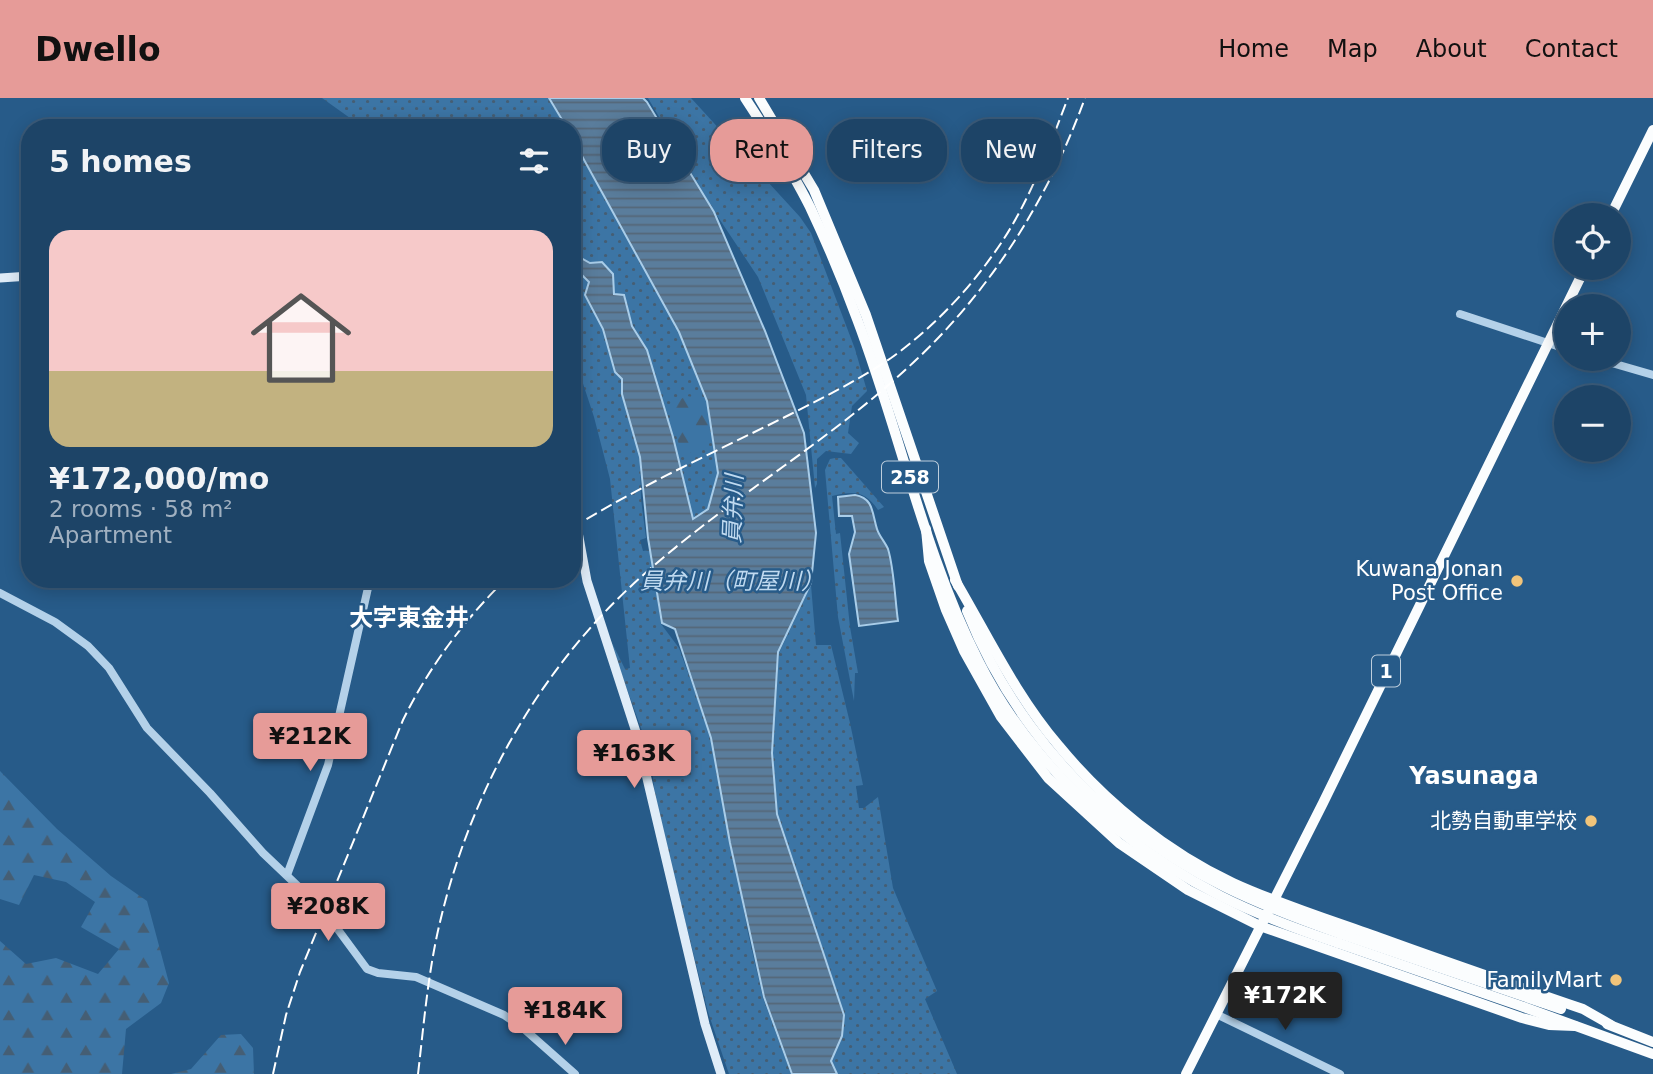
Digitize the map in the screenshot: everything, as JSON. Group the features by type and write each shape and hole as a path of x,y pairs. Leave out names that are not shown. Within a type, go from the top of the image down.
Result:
{"highway":[{"name":"258","path":"745,98 810,207 852,307 926,529 975,653 1008,711 1049,764 1100,815 1119,825"},
{"name":"258","path":"759,98 814,190 852,279 955,580 977,636 1003,685 1030,723 1058,760 1107,809 1119,825 1144,851 1203,889 1278,923 1339,938 1653,1042"},
{"path":"1617,203 1653,130"},
{"name":"1","path":"1186,1074 1218,1015 1579,280"},
{"path":"926,529 929,561 946,610 964,651 1016,738 1048,778 1119,843 1154,869 1217,906 1260,926 1522,1017 1549,1025 1575,1026"},
{"path":"955,580 1023,699 1060,748 1096,786 1133,819 1185,855 1233,883 1274,900 1583,1009 1611,1026"},
{"name":"258","path":"1339,938 1653,1054"}],"main road":[{"path":"0,278 21,277"},
{"path":"581,548 587,581 636,732 705,1024 721,1074"}],"street":[{"path":"1460,314 1554,346"},
{"path":"1631,369 1653,375"},
{"path":"287,875 328,765 368,588"},
{"path":"0,593 55,622 88,646 109,668 146,728 210,793 263,853 325,912 367,969 378,973 416,977 504,1015 523,1028 575,1074"},
{"path":"1218,1015 1340,1074"}],"green space":[{"path":"322,98 548,98 561,119 351,119"},
{"path":"648,98 691,98 710,119 710,182 768,182 811,233 855,349 867,391 852,406 848,433 859,443 851,454 826,451 817,459 815,488 806,395 758,277 696,180 696,119 660,119"},
{"path":"581,155 679,332 707,402 718,473 708,510 693,519 673,437 647,350 633,325 624,295 614,294 613,274 602,261 590,263 581,258"},
{"path":"581,274 589,282 585,296 604,329 615,372 621,379 622,394 640,457 641,499 646,538 640,540 643,551 650,550 661,624 679,648 712,739 748,933 763,998 791,1074 729,1074 708,1012 656,804 650,753 606,631 625,669 630,668 610,479 581,377"},
{"path":"686,396 700,398 705,405 712,441 683,457 667,407"},
{"path":"841,458 884,507 878,510 863,495 846,493 832,496 836,534 840,533 858,673 855,673 854,701 838,617 825,470 830,459"},
{"path":"811,585 816,645 831,645 850,723 863,785 856,786 859,808 864,808 878,797 893,888 937,991 925,999 957,1074 837,1074 831,1062 842,1036 844,1014 778,814 772,753 779,653"},
{"path":"0,771 57,829 111,876 147,901 169,983 161,1003 126,1029 122,1074 0,1074 0,941 26,964 56,958 98,974 119,949 81,927 95,902 66,882 34,875 19,905 0,899"},
{"path":"241,1034 253,1048 254,1074 171,1074 191,1069 221,1035"}],"water":[{"name":"員弁川（町屋川）","path":"549,98 643,98 647,102 657,119 602,119 602,182 696,182 714,212 765,331 804,433 816,533 811,583 778,652 772,753 777,814 844,1015 842,1036 831,1061 837,1074 792,1074 764,997 730,843 711,738 675,629 662,623 648,538 640,457 622,394 622,379 615,372 603,329 585,295 589,282 581,274 581,258 590,263 602,262 613,274 614,294 624,295 632,326 647,350 673,437 693,519 708,509 718,473 707,401 679,332 581,154 581,119 562,119"},
{"path":"855,495 869,503 878,532 888,549 898,621 859,626 849,554 855,532 852,516 839,516 838,497"}],"railway":[{"path":"581,522 652,483 854,381 891,358 919,336 970,284 1016,219 1068,98"},
{"path":"418,1074 432,960 451,880 465,838 501,758 547,683 573,648 638,579 717,515 840,425 917,359 945,331 994,271 1016,239 1054,170 1085,98"},
{"path":"273,1074 286,1015 300,972 403,720 424,681 449,645 498,588"}],"place":[{"name":"Kuwana Jonan Post Office","path":"1517,581"},
{"name":"北勢自動車学校","path":"1591,821"},
{"name":"FamilyMart","path":"1616,980"}],"district":[{"name":"大字東金井","path":"409,618"},
{"name":"Yasunaga","path":"1474,776"}],"water label":[{"name":"員弁川","path":"733,509"}]}
